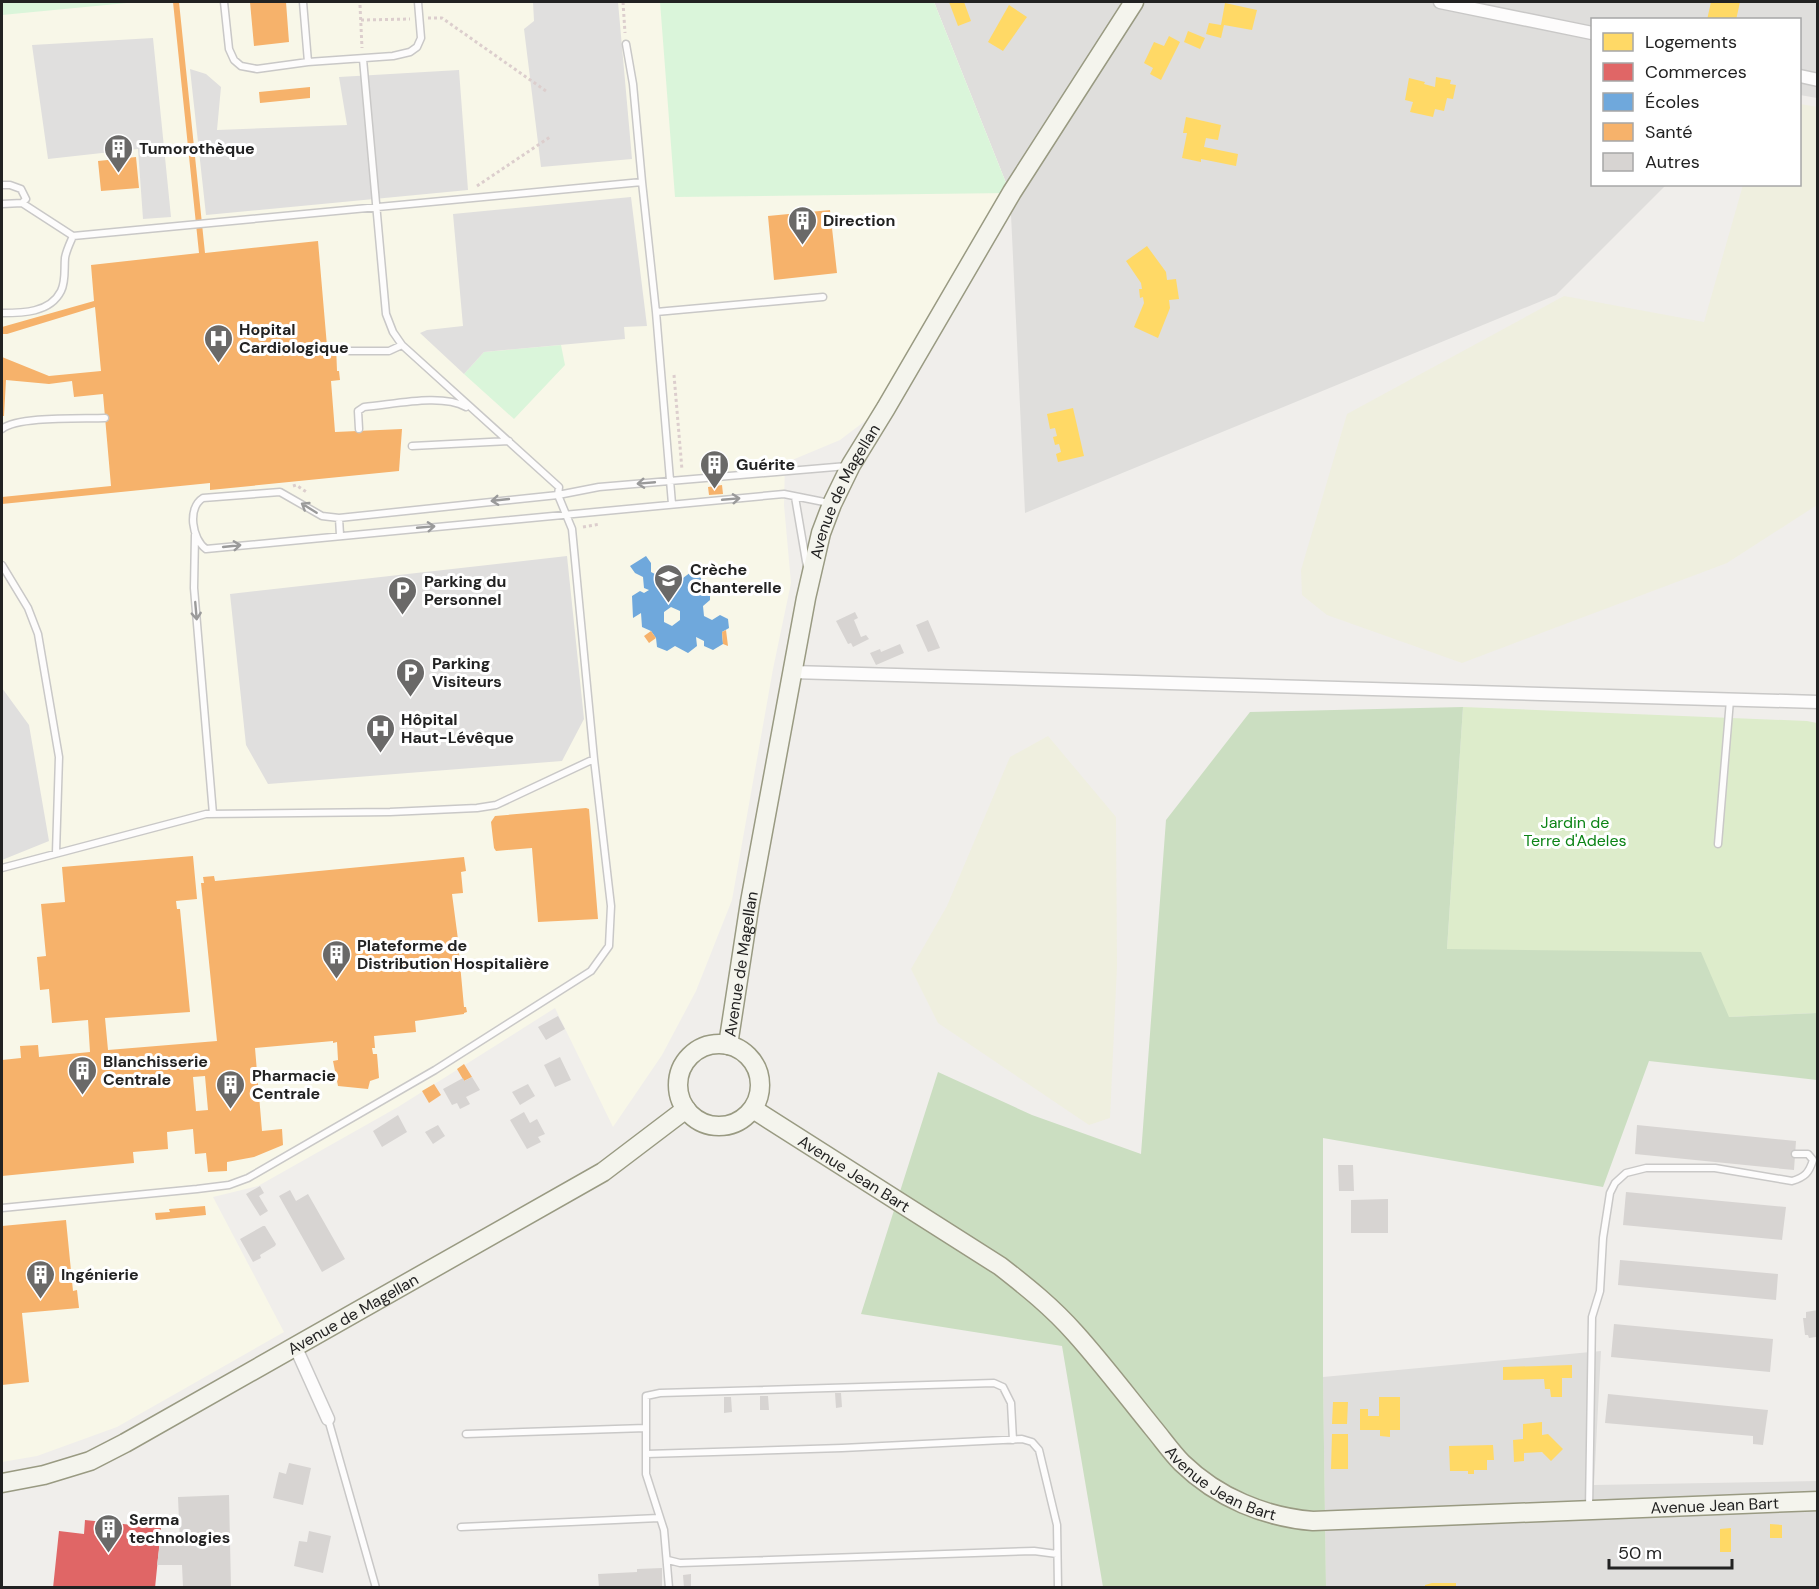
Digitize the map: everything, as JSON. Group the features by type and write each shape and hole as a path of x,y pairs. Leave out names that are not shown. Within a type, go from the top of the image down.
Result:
{"street":[{"name":"Avenue de Magellan","path":"728,1045 750,902 792,672 821,533 832,504 851,465 1012,192 1134,2"},
{"path":"1440,2 1591,33"},
{"path":"1801,76 1818,80"},
{"path":"792,672 1818,702"},
{"path":"714,1044 728,1045 751,1058 758,1070 760,1083 759,1096 753,1109 733,1124 720,1127 701,1122 686,1109 680,1097 678,1083 681,1069 689,1057 700,1048 714,1044"},
{"name":"Avenue de Magellan","path":"2,1483 44,1475 90,1461 296,1348 603,1172 686,1109"},
{"name":"Avenue Jean Bart","path":"753,1109 1000,1266 1030,1289 1076,1334 1181,1462 1219,1492 1247,1506 1290,1519 1313,1521 1818,1501"},
{"path":"296,1348 328,1419"}],"lane":[{"path":"224,2 229,49 234,60 241,66 257,69 410,52 417,47 421,38 418,2"},
{"path":"303,2 308,62"},
{"path":"626,44 633,84 656,312 672,504"},
{"path":"2,1208 197,1189 229,1185 248,1178 435,1070 591,970 609,946 611,906 594,759 573,529 558,495 559,487 402,345 393,332 386,314 363,58"},
{"path":"2,204 22,202 74,236 642,182"},
{"path":"2,185 21,189 26,199 22,202"},
{"path":"2,313 26,313 39,309 61,292 65,278 65,256 74,236"},
{"path":"656,312 823,297"},
{"path":"350,351 389,351 402,345"},
{"path":"359,429 358,411 364,407 444,400 454,398 452,390"},
{"path":"444,400 459,403 478,413"},
{"path":"2,429 8,424 36,420 105,418"},
{"path":"412,447 509,441"},
{"path":"213,814 194,588 194,508 196,502 202,498 280,492 322,516 339,518 558,495 599,487 851,465"},
{"path":"195,531 199,544 206,549 784,494 832,504"},
{"path":"795,497 810,582"},
{"path":"339,518 340,535"},
{"path":"2,564 28,609 38,634 59,757 56,853"},
{"path":"1718,843 1730,699"},
{"path":"2,868 206,814 390,812 496,805 594,759"},
{"path":"1589,1510 1592,1317 1600,1291 1603,1238 1610,1193 1615,1183 1626,1173 1646,1168 1670,1167 1715,1168 1792,1181 1803,1178 1809,1171 1813,1160 1808,1154 1795,1154"},
{"path":"669,1587 664,1530 646,1474 645,1396 660,1393 994,1383 1003,1387 1011,1403 1013,1440"},
{"path":"328,1419 376,1587"},
{"path":"466,1434 646,1428"},
{"path":"646,1454 842,1448 1022,1439 1032,1442 1040,1450 1057,1525 1058,1587"},
{"path":"461,1527 660,1518"},
{"path":"668,1560 680,1563 1034,1551 1057,1554"}],"path":[{"path":"623,2 626,44"},
{"path":"360,4 363,58"},
{"path":"361,20 442,18 546,91"},
{"path":"458,198 550,137"},
{"path":"674,369 682,471"}],"shaded area":[{"name":"Hôpital Haut-Lévêque","path":"2,2 934,2 1010,193 869,418 840,440 785,463 784,505 791,583 773,669 732,900 696,991 662,1055 613,1127 555,1008 398,1107 258,1186 213,1197 284,1332 117,1427 37,1456 2,1462"},
{"path":"533,2 618,2 632,159 541,167 524,29 534,21"},
{"path":"934,2 1817,2 1817,98 1801,95 1801,18 1591,18 1591,186 1665,186 1556,295 1025,513 1010,193"},
{"path":"153,38 171,217 143,219 138,149 48,159 32,45"},
{"path":"190,69 206,74 221,87 217,130 347,125 339,77 459,70 468,190 206,215"},
{"path":"631,197 647,326 624,327 625,339 484,352 464,374 420,333 427,330 463,326 453,214"},
{"path":"567,556 584,719 562,761 268,784 246,745 230,594"},
{"path":"2,688 29,725 49,841 2,860"},
{"path":"1601,1351 1594,1485 1817,1481 1817,1587 1326,1587 1323,1377"}],"green space":[{"path":"2,2 127,2 127,3 2,15"},
{"path":"660,2 934,2 1010,193 675,197"},
{"path":"1801,104 1818,107 1817,505 1727,563 1462,663 1327,615 1302,595 1301,570 1347,414 1564,296 1704,322 1743,186 1801,186"},
{"path":"561,345 565,365 514,419 464,374 484,352"},
{"name":"Jardin de Terre d'Adeles","path":"1463,707 1817,723 1817,1013 1729,1017 1447,949"},
{"path":"1463,707 1447,949 1701,952 1729,1017 1817,1013 1817,1080 1649,1061 1603,1187 1323,1138 1326,1587 1103,1587 1062,1346 861,1314 938,1072 1032,1115 1141,1154 1166,820 1250,712"},
{"path":"1048,736 1116,817 1117,966 1110,1118 1089,1125 938,1023 911,969 947,906 1010,757"}],"building: Logements":[{"path":"949,2 964,2 971,21 958,26"},
{"path":"1711,2 1740,2 1736,18 1707,18"},
{"path":"1225,3 1257,10 1252,30 1224,25 1221,38 1206,34 1209,23 1221,25"},
{"path":"1009,5 1027,17 1003,51 988,42"},
{"path":"1188,31 1205,38 1200,49 1184,42"},
{"path":"1169,36 1180,42 1161,80 1150,74 1153,68 1144,63 1154,42 1164,46"},
{"path":"1436,77 1451,80 1450,84 1456,85 1453,99 1447,98 1444,111 1435,109 1433,117 1410,112 1413,102 1405,100 1409,78 1435,87"},
{"path":"1186,117 1221,125 1218,140 1206,138 1204,147 1238,154 1236,166 1182,158 1187,133 1183,133"},
{"path":"1147,246 1166,272 1167,280 1176,279 1179,299 1169,300 1170,308 1158,338 1134,327 1144,303 1143,297 1140,298 1141,283 1126,261"},
{"path":"1073,408 1084,456 1058,462 1056,454 1061,452 1059,444 1055,445 1053,437 1057,436 1055,428 1050,429 1047,414"},
{"path":"1572,1365 1572,1378 1562,1378 1562,1397 1551,1397 1550,1389 1545,1389 1544,1379 1503,1380 1503,1367"},
{"path":"1379,1397 1400,1397 1400,1430 1390,1430 1390,1437 1380,1436 1380,1430 1360,1430 1360,1409 1368,1409 1368,1416 1379,1416"},
{"path":"1333,1402 1348,1402 1347,1424 1332,1424"},
{"path":"1542,1422 1542,1435 1548,1434 1563,1449 1551,1461 1542,1452 1524,1453 1524,1461 1514,1462 1513,1440 1523,1439 1523,1424"},
{"path":"1332,1434 1348,1434 1348,1469 1331,1469"},
{"path":"1493,1445 1494,1460 1487,1460 1487,1470 1474,1470 1474,1474 1468,1474 1468,1471 1450,1471 1449,1446"},
{"path":"1770,1524 1782,1525 1782,1538 1770,1538"},
{"path":"1731,1528 1731,1552 1720,1552 1720,1529"},
{"path":"1456,1583 1456,1588 1425,1588 1425,1585"}],"building: Commerces":[{"name":"Serma technologies","path":"85,1520 161,1528 155,1588 53,1588 59,1531 84,1534"}],"building: Écoles":[{"name":"Crèche Chanterelle","path":"646,556 651,563 651,572 661,577 669,571 679,576 679,581 683,583 683,578 691,572 701,578 701,587 710,591 710,600 703,606 704,616 712,620 720,615 728,619 729,628 722,632 723,644 713,650 704,646 704,641 696,637 697,646 688,653 675,646 667,651 657,647 656,638 651,631 642,627 641,613 633,618 632,596 640,591 644,593 649,590 644,588 643,577 635,573 630,566","holes":["671,607 680,611 680,620 672,626 664,622 664,612"]}],"building: Santé":[{"name":"Hopital Cardiologique","path":"173,2 179,2 205,253 318,241 327,346 336,345 337,371 339,371 340,380 331,381 335,432 402,429 399,471 210,490 210,483 2,504 2,497 111,486 103,394 74,397 72,381 49,384 6,380 4,416 2,416 2,357 49,376 101,371 95,307 7,334 2,334 2,327 94,301 91,265 199,253"},
{"path":"250,2 286,2 289,42 254,46"},
{"path":"310,87 310,98 260,103 259,92"},
{"name":"Tumorothèque","path":"136,157 139,188 101,191 98,161"},
{"name":"Direction","path":"830,210 837,273 774,280 768,216"},
{"name":"Guérite","path":"722,485 723,494 709,495 708,487"},
{"path":"726,630 728,646 723,644 722,632"},
{"path":"651,631 656,638 649,643 644,636"},
{"path":"589,809 598,919 538,922 532,848 496,851 491,822 495,816"},
{"path":"193,856 197,899 176,901 177,909 180,909 190,1012 105,1018 108,1050 217,1041 201,883 204,883 203,877 214,876 215,881 464,857 466,871 461,872 463,893 452,894 459,947 462,953 459,953 464,1007 467,1012 415,1021 416,1032 374,1036 375,1048 372,1048 373,1054 377,1054 379,1078 370,1081 368,1089 338,1086 333,1061 338,1060 337,1042 255,1048 262,1131 282,1129 283,1145 254,1157 227,1162 227,1171 208,1172 206,1153 195,1154 193,1129 167,1132 168,1149 133,1152 134,1163 2,1176 2,1060 21,1058 20,1046 38,1045 39,1057 90,1052 88,1020 52,1023 49,989 40,990 37,957 46,956 41,904 65,902 62,867","holes":["205,1076 208,1110 196,1111 193,1077"]},
{"path":"464,1064 472,1077 464,1081 457,1069"},
{"path":"434,1084 441,1095 429,1103 422,1091"},
{"path":"205,1206 206,1215 156,1220 155,1213 170,1212 169,1209"},
{"name":"Ingénierie","path":"66,1220 73,1291 77,1290 79,1308 22,1313 29,1382 2,1385 2,1226"}],"building: Autres":[{"path":"855,612 858,618 854,620 861,637 866,635 869,639 853,647 851,643 848,644 836,621"},
{"path":"928,620 940,648 928,652 916,625"},
{"path":"900,644 904,653 876,665 870,653 880,649 881,652"},
{"path":"558,1016 565,1029 546,1040 538,1027"},
{"path":"560,1057 571,1080 555,1087 544,1065"},
{"path":"472,1077 480,1090 466,1097 470,1104 460,1109 457,1103 452,1105 443,1089 463,1078 464,1081"},
{"path":"528,1084 535,1096 520,1105 512,1092"},
{"path":"524,1112 530,1123 537,1119 545,1134 538,1137 541,1142 527,1149 510,1120"},
{"path":"398,1115 407,1132 382,1147 373,1131"},
{"path":"438,1125 445,1136 433,1144 425,1132"},
{"path":"1637,1125 1796,1141 1794,1170 1635,1154"},
{"path":"1338,1165 1353,1165 1354,1191 1339,1191"},
{"path":"260,1186 264,1193 259,1196 268,1211 260,1216 246,1194"},
{"path":"290,1190 296,1201 308,1194 345,1259 322,1272 279,1196"},
{"path":"1626,1192 1786,1207 1782,1240 1623,1225"},
{"path":"1388,1199 1388,1233 1351,1233 1351,1200"},
{"path":"263,1226 276,1244 253,1262 240,1239"},
{"path":"1620,1260 1778,1274 1776,1300 1618,1285"},
{"path":"1818,1310 1816,1337 1809,1338 1805,1335 1803,1318 1806,1318 1806,1312"},
{"path":"1614,1324 1773,1339 1770,1372 1611,1357"},
{"path":"835,1393 841,1393 842,1407 836,1408"},
{"path":"1608,1394 1768,1410 1763,1445 1753,1444 1753,1436 1605,1423"},
{"path":"760,1396 768,1396 769,1410 760,1410"},
{"path":"724,1397 731,1397 732,1412 724,1413"},
{"path":"289,1463 311,1468 303,1505 273,1498 279,1472 286,1474"},
{"path":"229,1495 231,1588 183,1587 182,1565 157,1565 160,1543 180,1543 178,1497"},
{"path":"309,1531 331,1536 323,1573 294,1566 299,1541 307,1542"},
{"path":"662,1568 662,1588 599,1588 598,1574"},
{"path":"691,1574 691,1588 684,1588 683,1575"}],"place":[{"name":"Tumorothèque","path":"118,174"},
{"name":"Direction","path":"802,246"},
{"name":"Hopital Cardiologique","path":"218,364"},
{"name":"Guérite","path":"715,490"},
{"name":"Crèche Chanterelle","path":"669,604"},
{"name":"Parking du Personnel","path":"403,616"},
{"name":"Parking Visiteurs","path":"411,698"},
{"name":"Hôpital Haut-Lévêque","path":"380,754"},
{"name":"Plateforme de Distribution Hospitalière","path":"336,980"},
{"name":"Blanchisserie Centrale","path":"82,1096"},
{"name":"Pharmacie Centrale","path":"231,1110"},
{"name":"Ingénierie","path":"40,1300"},
{"name":"Serma technologies","path":"108,1554"}]}
